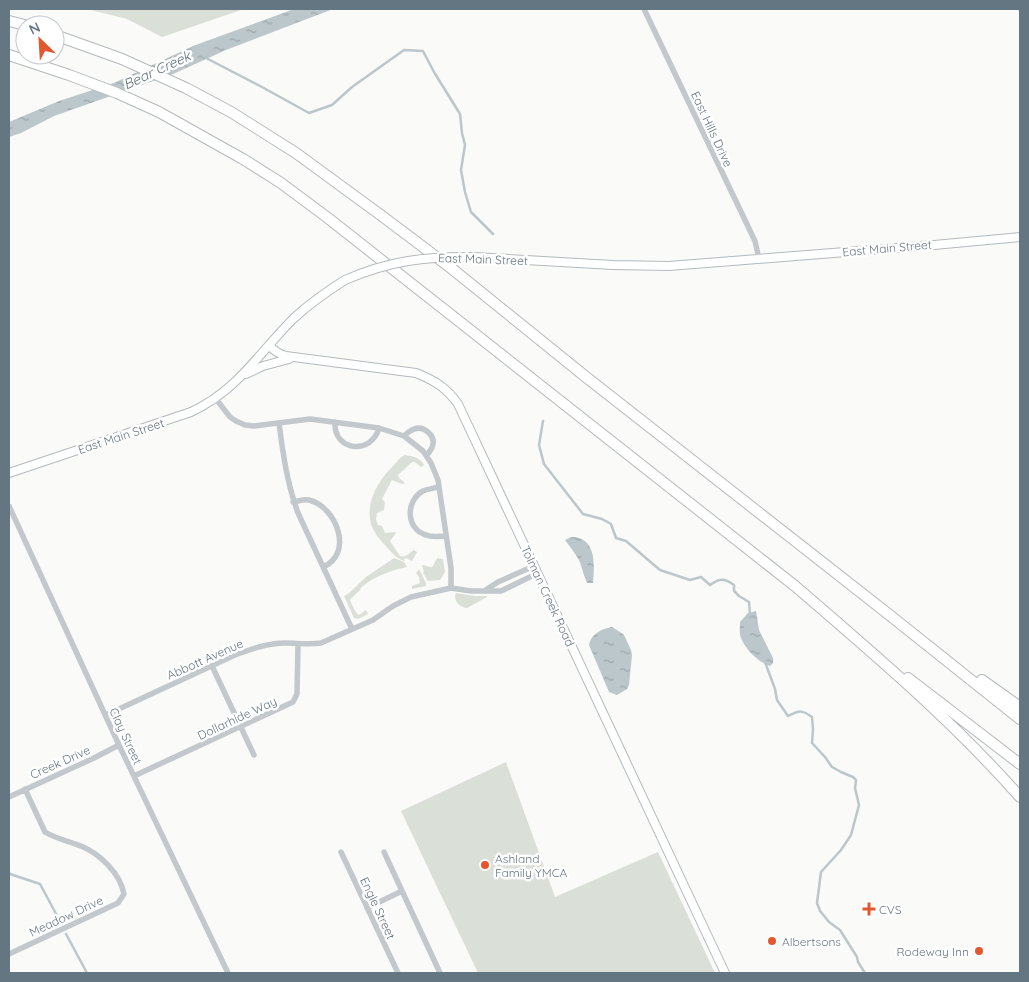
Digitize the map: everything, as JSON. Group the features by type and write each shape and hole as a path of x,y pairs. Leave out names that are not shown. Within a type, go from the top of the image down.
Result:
{"highway":[{"path":"65,39 122,59 186,88 231,112 303,158 451,268 586,377 1020,719"},
{"path":"9,55 117,93 159,112 243,159 281,183 787,580 863,645 963,736 1020,797"},
{"path":"887,613 1020,707"},
{"path":"863,645 1020,764"}],"street":[{"name":"East Hills Drive","path":"644,9 754,242 759,259"},
{"name":"East Main Street","path":"9,473 191,412 216,399 242,376 308,305 345,280 368,271 407,260 474,257 644,267 934,245 1020,236"},
{"name":"Tolman Creek Road","path":"269,345 278,354 296,358 416,373 446,389 458,404 726,973"},
{"path":"242,376 275,362 296,358"},
{"path":"216,399 230,417 245,425 254,426 310,419 378,428 404,436 427,455 435,472 451,568 451,588"},
{"path":"335,422 337,435 342,442 350,446 359,447 368,443 374,439 378,428"},
{"path":"279,423 286,473 293,502 352,629"},
{"path":"404,436 414,428 427,430 434,443 427,455"},
{"path":"439,487 424,491 418,495 411,505 410,517 420,533 430,536 446,536"},
{"path":"293,502 311,500 327,511 338,530 339,548 336,557 330,564 323,567"},
{"name":"Clay Street","path":"9,506 119,745 228,973"},
{"path":"484,591 498,582 536,570"},
{"name":"Abbott Avenue","path":"106,715 252,648 270,644 312,645 321,643 373,620 392,606 411,597 451,588 471,591 501,591 536,570"},
{"name":"Dollarhide Way","path":"134,776 290,704 297,694 298,644"},
{"path":"212,666 254,755"},
{"name":"Creek Drive","path":"9,796 119,745"},
{"name":"Meadow Drive","path":"9,954 118,903 124,894 118,879 98,856 83,847 50,836 45,832 25,789"},
{"name":"Engle Street","path":"341,852 398,973"},
{"path":"384,852 440,973"},
{"path":"367,908 402,892"}],"shaded area":[{"path":"87,9 244,9 162,37 127,19"},
{"path":"405,455 419,459 424,465 421,467 412,462 398,475 405,483 402,484 392,480 382,499 385,502 384,510 377,513 376,520 378,525 382,526 385,533 396,533 390,541 400,556 406,556 414,550 417,552 412,561 406,558 404,561 392,553 375,533 370,516 372,499 383,477"},
{"path":"394,558 404,562 407,567 384,574 362,587 350,600 358,615 366,610 368,614 358,619 354,618 344,596 366,577"},
{"path":"437,558 443,559 445,572 440,580 428,581 423,573 422,566 433,566"},
{"path":"419,569 426,586 412,589 412,586 420,583 416,573"},
{"path":"456,593 487,597 467,608 458,604 455,598"},
{"name":"Ashland Family YMCA","path":"506,762 555,897 658,852 715,973 478,973 401,811"}],"water":[{"name":"Bear Creek","path":"294,9 333,9 226,50 173,74 54,116 9,137 9,122 59,101 114,83 193,46"},
{"path":"571,537 585,541 592,551 594,564 593,583 587,583 580,562 565,540"},
{"path":"756,611 759,630 773,658 773,663 770,666 761,662 753,655 740,636 740,622 748,613"},
{"path":"612,627 624,635 632,655 629,685 627,689 617,695 609,692 589,645 597,633"}],"waterway":[{"path":"206,58 309,113 332,105 352,87 404,50 423,51 460,114 465,145 461,170 471,212 493,234"},
{"path":"543,421 539,445 544,464 583,514 602,519 611,524 616,538 626,541 660,570 690,580 701,577 710,585 722,580 731,583 734,585 734,591 749,602 750,614"},
{"path":"765,662 777,700 788,716 800,712 812,717 812,743 832,767 856,780 855,788 859,805 851,835 841,850 821,872 817,903 820,911 829,922 840,930 865,973"},
{"path":"9,872 10,874 40,884 61,923"},
{"path":"66,934 87,973"}],"place":[{"name":"Ashland Family YMCA","path":"485,865"},
{"name":"CVS","path":"869,909"},
{"name":"Albertsons","path":"772,941"},
{"name":"Rodeway Inn","path":"979,951"}]}
